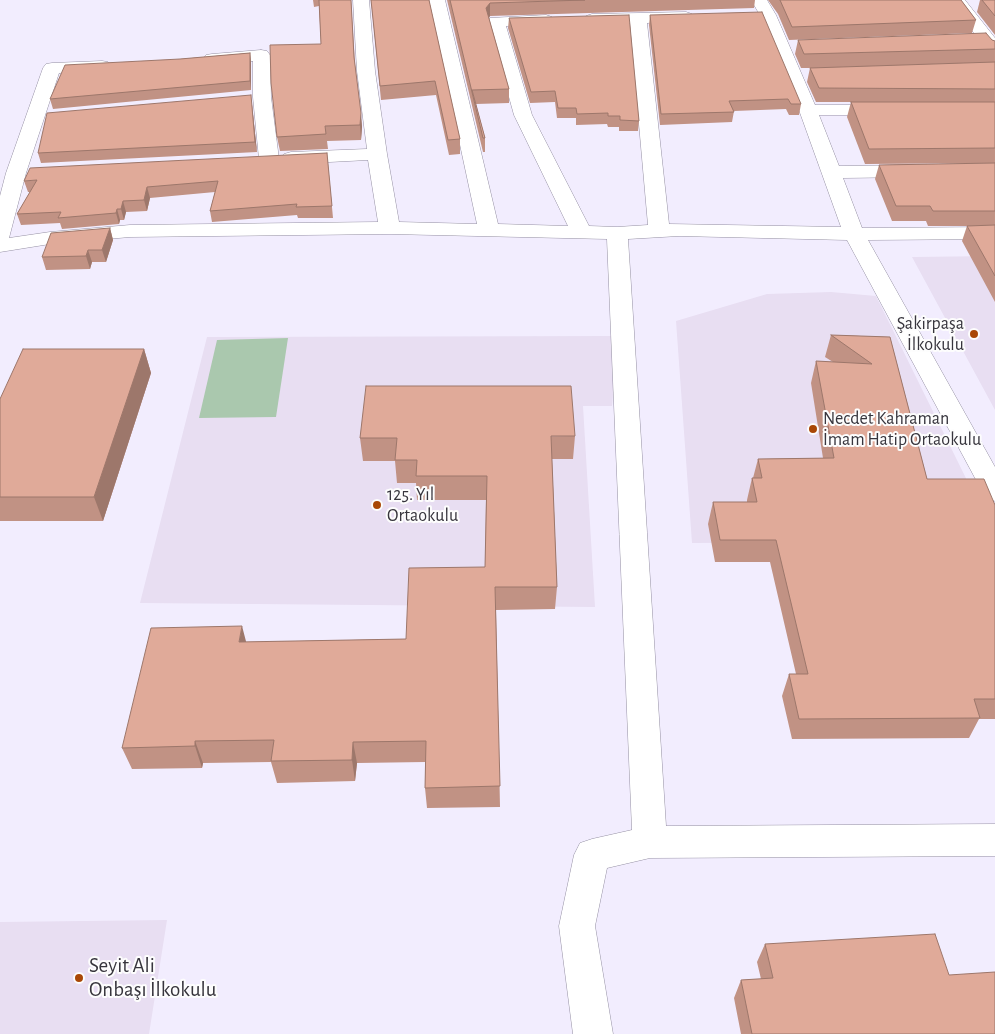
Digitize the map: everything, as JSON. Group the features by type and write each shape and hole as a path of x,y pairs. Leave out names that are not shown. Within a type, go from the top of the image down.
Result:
{"street":[{"path":"361,0 366,71 377,154 390,228"},
{"path":"437,0 489,231"},
{"path":"959,3 978,6"},
{"path":"959,3 985,37"},
{"path":"758,10 791,47 803,75 808,110 854,234 995,491"},
{"path":"580,231 523,115 496,21 698,17"},
{"path":"638,18 659,231"},
{"path":"193,60 261,55 262,98 269,159"},
{"path":"0,236 16,173 52,68 117,66"},
{"path":"242,99 262,98"},
{"path":"808,110 906,109"},
{"path":"36,117 55,116"},
{"path":"249,160 377,154"},
{"path":"831,172 937,170"},
{"path":"16,173 36,172"},
{"path":"0,246 50,238 130,231 390,228 617,233 659,231 995,234"},
{"path":"617,233 650,842"},
{"path":"593,1034 577,926 592,855 650,842 995,840"}],"shaded area":[{"name":"Şakirpaşa İlkokulu","path":"995,256 995,410 912,257"},
{"name":"Necdet Kahraman İmam Hatip Ortaokulu","path":"831,292 876,296 995,537 995,541 692,543 676,321 767,294"},
{"name":"125. Yıl Ortaokulu","path":"618,336 612,406 583,406 595,607 140,603 207,337"},
{"name":"Seyit Ali Onbaşı İlkokulu","path":"167,920 149,1034 0,1034 0,922"}],"green space":[{"path":"288,338 276,417 199,418 217,340"}],"building":[{"path":"319,0 351,0 354,57 361,113 360,125 325,126 326,134 277,137 271,83 270,45 321,44"},
{"path":"371,0 429,0 460,139 448,140 435,81 380,86"},
{"path":"450,0 585,0 490,3 486,8 509,89 472,90 485,138 483,138"},
{"path":"780,0 961,0 976,20 792,27"},
{"path":"982,0 995,0 995,16"},
{"path":"762,12 801,104 791,104 788,99 729,101 734,112 661,114 650,15"},
{"path":"629,15 639,121 620,120 620,116 608,116 608,113 577,114 576,108 558,108 555,91 531,92 509,18"},
{"path":"986,33 995,41 995,49 804,54 798,40"},
{"path":"250,53 250,81 50,99 65,65"},
{"path":"995,62 995,89 819,88 810,68"},
{"path":"251,95 255,142 38,153 47,113"},
{"path":"851,102 995,102 995,148 869,149"},
{"path":"327,153 332,206 296,207 297,204 210,211 218,181 147,187 144,200 123,201 121,209 117,209 116,213 58,218 61,212 17,214 37,180 24,181 30,168"},
{"path":"995,163 995,211 933,211 930,206 896,206 879,165"},
{"path":"995,225 995,276 967,226"},
{"path":"110,228 102,250 88,250 86,256 42,257 51,233"},
{"path":"831,335 890,337 927,479 984,479 995,505 995,699 974,699 980,718 799,719 789,674 808,674 776,540 720,540 713,502 757,502 752,478 762,478 758,459 834,458 816,361 872,364"},
{"path":"23,349 144,349 94,497 0,497 0,399"},
{"path":"366,386 571,386 575,436 551,436 557,587 495,587 500,786 425,788 426,741 353,742 352,760 271,761 274,740 195,741 195,746 122,748 151,628 242,626 239,642 406,639 409,568 485,567 487,476 416,476 417,460 395,460 397,438 360,438"},
{"path":"935,934 949,975 995,972 995,1034 752,1034 741,980 773,978 765,944"}],"place":[{"name":"Şakirpaşa İlkokulu","path":"974,334"},
{"name":"Necdet Kahraman İmam Hatip Ortaokulu","path":"813,429"},
{"name":"125. Yıl Ortaokulu","path":"377,505"},
{"name":"Seyit Ali Onbaşı İlkokulu","path":"79,978"}]}
